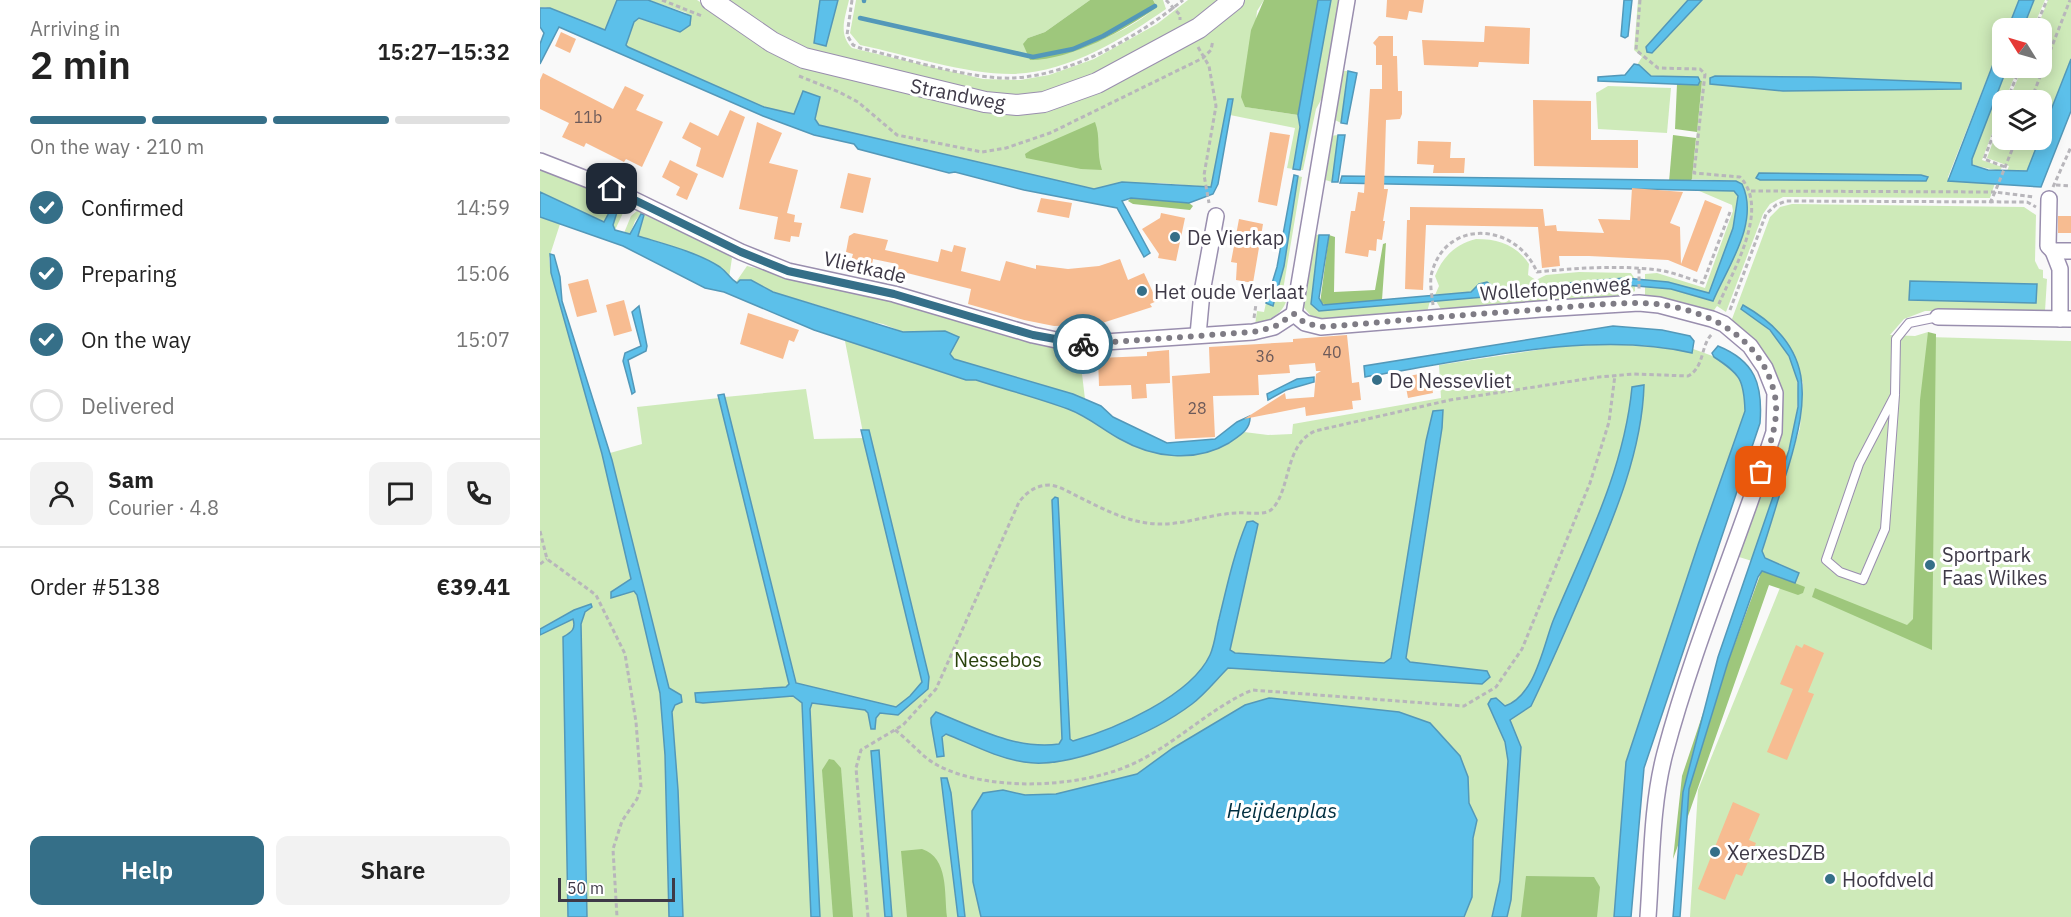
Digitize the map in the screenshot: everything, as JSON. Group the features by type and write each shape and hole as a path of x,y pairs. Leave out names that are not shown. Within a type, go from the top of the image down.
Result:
{"street":[{"name":"Strandweg","path":"711,0 772,42 804,58 985,102 1017,105 1044,102 1097,83 1190,33 1211,20 1234,0"},
{"path":"1294,314 1347,0"},
{"name":"Vlietkade","path":"540,161 612,189 741,252 788,271 894,294 1033,335 1075,344 1253,332 1274,327 1294,314"},
{"path":"1938,317 2066,319 2060,269 2054,251 2048,246 2051,192"},
{"path":"1198,335 1212,209"},
{"path":"2054,251 2071,251"},
{"name":"Wollefoppenweg","path":"1294,314 1305,323 1321,327 1639,303 1659,305 1718,321 1750,346 1765,368 1775,393 1774,432 1688,679 1665,754 1655,816 1648,917"}],"lane":[{"path":"1895,395 1859,464 1826,560 1840,572 1863,580 1885,529 1895,395 1896,339 1909,323 1938,317"}],"path":[{"path":"852,0 847,35 853,45 983,76 1014,78 1066,66 1106,49 1134,35 1183,0"},
{"path":"1166,0 1180,15 1181,23 1190,33 1209,66 1216,106 1204,182 1212,209"},
{"path":"1640,0 1636,50 1658,68 1700,69 1705,74 1694,173 1740,177 1751,191 1750,231 1718,321"},
{"path":"2039,18 2046,0"},
{"path":"2035,90 2070,0"},
{"path":"1992,138 1984,159 2005,168"},
{"path":"2051,192 2071,147"},
{"path":"1990,203 2012,150"},
{"path":"1751,191 1996,190 2051,192 2071,186"},
{"path":"868,917 857,761 866,746 913,717 936,689 1019,502 1030,490 1043,486 1057,487 1110,512 1155,524 1234,513 1265,513 1275,506 1297,448 1315,431 1450,400 1615,375 1688,376 1699,366 1708,338 1718,321 1766,214 1776,205 1797,201 2027,202 2036,207 2040,213"},
{"path":"1433,308 1431,275 1436,260 1456,241 1481,233 1512,240 1530,257 1537,272 1589,267 1639,268 1660,270 1703,283 1730,212"},
{"path":"1639,268 1639,295"},
{"path":"895,730 935,764 952,772 1037,786 1065,782 1128,766 1203,722 1231,699 1252,690 1464,706 1496,687 1522,649 1590,483 1609,422 1615,375"},
{"path":"540,531 547,559 596,596 625,654 636,722 641,787 638,799 622,821 613,849 617,917"},
{"path":"540,564 547,559"}],"green space":[{"path":"540,0 617,0 605,30 545,7 540,8"},
{"path":"648,0 697,0 768,47 1029,111 1242,0 1264,0 1257,11 1246,107 1298,115 1300,127 1293,169 1287,168 1295,128 1230,115 1232,99 1211,187 1159,183 1094,189 819,125 815,119 820,97 803,91 794,115 764,107 625,45 634,22 640,18 672,30 687,13"},
{"path":"722,0 820,0 814,43 826,46 838,0 849,0 844,19 844,31 852,48 983,79 1020,80 1049,75 1094,59 1157,24 1188,0 1225,0 1215,10 1115,66 1042,95 1006,98 806,52"},
{"path":"856,0 1090,0 1045,32 1028,38 1062,55 1112,35 1136,22 1157,6 1153,0 1163,0 1166,9 1132,32 1074,61 1053,68 1012,74 975,71 860,45 850,33"},
{"path":"1090,0 1153,0 1157,7 1130,25 1097,42 1063,55 1030,60 1023,44 1028,38 1045,32"},
{"path":"1264,0 1318,0 1298,115 1245,107 1241,97 1251,30"},
{"path":"1331,0 1340,0 1322,98 1316,109 1303,170 1300,170"},
{"path":"1638,0 1688,0 1652,53 1702,0 2019,0 2012,18 1992,18 1992,66 1948,177 1948,181 1995,183 1990,198 1783,197 1770,204 1763,214 1726,312 1717,306 1712,313 1645,295 1645,286 1671,289 1709,300 1736,252 1747,220 1736,181 1692,179 1702,82 1698,77 1651,76 1637,65 1642,57 1634,50"},
{"path":"2034,0 2045,0 2037,18 2027,18"},
{"path":"2048,0 2071,0 2071,59 2052,109 2052,90 2013,90 2018,78 2052,78 2052,18 2041,18"},
{"path":"1344,71 1348,71 1341,123 1333,119"},
{"path":"2003,78 2014,78 2009,90 1999,90"},
{"path":"1702,81 1697,132 1675,129 1677,84 1698,85"},
{"path":"1608,86 1671,88 1667,133 1598,129 1596,93"},
{"path":"1992,107 1992,134 1982,160 2002,167 2000,171 1972,165 1972,159"},
{"path":"1095,122 1102,170 1081,169 1026,158 1025,154 1031,150"},
{"path":"1338,135 1332,182 1322,179 1330,136"},
{"path":"1673,135 1696,138 1692,179 1689,182 1669,182"},
{"path":"1992,144 1992,150 2036,150 2027,171 2007,171 2009,166 1987,158"},
{"path":"540,167 620,199 623,213 615,230 613,225 618,209 613,205 605,222 540,192"},
{"path":"1298,176 1302,177 1283,290 1287,291 1287,298 1278,314 1255,325 1257,311 1264,312 1266,303 1273,306 1277,297"},
{"path":"1697,190 1734,191 1738,195 1733,228 1709,293 1668,282 1645,280 1645,274 1657,273 1705,288 1733,211 1732,205"},
{"path":"1131,198 1189,203 1193,206 1190,210 1133,204 1128,201"},
{"name":"Sportpark Faas Wilkes","path":"1792,204 2024,207 2036,215 2035,261 2039,269 2043,270 2043,278 2047,279 2045,311 1925,311 1904,319 1890,335 1915,336 1928,332 1928,337 2071,341 2071,917 1690,917 1698,790 1788,568 1765,558 1762,552 1800,428 1803,383 1783,339 1758,320 1770,331 1789,356 1795,371 1798,391 1792,440 1785,466 1752,561 1739,557 1774,453 1780,403 1732,319 1770,217 1780,207","holes":["1910,281 2036,284 2036,302 1910,300"]},
{"path":"638,210 718,247 732,258 729,278 715,264 702,258 638,236 644,216 641,214 635,221 630,234 624,233 631,216"},
{"name":"Nessebos","path":"540,217 560,224 549,258 550,266 607,461 612,461 610,453 642,444 637,407 719,398 732,450 725,397 806,389 814,439 864,438 843,331 1048,395 1128,437 1191,452 1244,432 1268,435 1292,434 1293,424 1441,398 1439,365 1649,333 1743,367 1756,403 1635,761 1623,917 540,917"},
{"path":"1310,234 1319,235 1311,304 1319,311 1430,301 1427,312 1319,320 1311,316 1301,304"},
{"path":"1329,235 1335,237 1334,292 1375,290 1383,244 1386,243 1382,300 1328,305 1320,303"},
{"path":"1476,239 1492,240 1513,248 1524,257 1529,264 1528,275 1536,280 1546,275 1579,272 1631,273 1635,279 1497,289 1479,284 1471,292 1435,295 1439,286 1435,276 1442,262 1456,248"},
{"path":"747,266 877,297 1031,341 1079,349 1085,399 954,359 950,354 956,342 903,332 883,324 856,319 773,292 751,280 736,282"},
{"path":"1635,285 1635,291 1627,296 1442,311 1436,301"},
{"path":"1928,332 1936,334 1932,650 1812,597 1815,588 1907,625 1913,619 1920,400"},
{"path":"1762,570 1805,587 1803,593 1798,595 1769,585 1687,819 1689,789 1728,662"},
{"path":"1704,710 1683,792 1680,840 1673,859 1682,776"},
{"path":"829,759 834,760 841,768 853,917 833,917 822,770"},
{"path":"922,849 937,860 941,868 944,877 947,917 907,917 901,851"},
{"path":"1526,876 1594,877 1600,887 1597,917 1521,917"}],"water":[{"path":"617,0 648,0 691,16 690,25 680,32 639,18 634,22 626,45 628,47 764,107 794,114 803,91 820,97 815,119 819,125 1094,189 1122,182 1211,187 1228,99 1233,99 1218,184 1213,194 1189,203 1131,198 1122,201 1150,253 1144,257 1117,208 1024,190 955,172 949,173 858,149 854,144 814,135 763,116 559,27 540,64 540,44 544,33 540,27 540,8 550,8 605,30"},
{"path":"820,0 838,0 826,46 814,43"},
{"path":"1318,0 1331,0 1300,170 1293,169 1300,127 1298,115"},
{"path":"1624,0 1632,0 1628,36 1625,38 1621,36"},
{"path":"1688,0 1702,0 1652,53 1647,52 1646,47"},
{"path":"2019,0 2034,0 2027,18 2012,18"},
{"path":"2071,59 2071,111 2041,187 1948,181 1992,67 1992,78 2003,78 1999,90 1992,90 1992,107 1972,159 1972,165 1988,170 2027,171 2035,150 2052,150 2052,107"},
{"path":"1634,64 1639,65 1651,76 1698,77 1700,81 1698,85 1598,81 1598,77 1625,75"},
{"path":"1348,71 1357,73 1347,124 1341,123"},
{"path":"1715,76 1961,83 1961,89 1783,91 1710,84 1710,78"},
{"path":"1338,135 1345,135 1338,182 1332,182"},
{"path":"1759,173 1921,175 1928,177 1926,181 1760,180 1756,178"},
{"path":"1294,175 1298,176 1284,266 1273,306 1266,303 1277,267"},
{"path":"1342,176 1736,181 1742,184 1747,199 1747,213 1740,244 1713,301 1671,289 1625,285 1319,311 1311,304 1319,235 1329,235 1319,298 1323,305 1471,292 1479,284 1487,282 1497,289 1625,278 1668,282 1709,293 1733,228 1738,196 1734,191 1340,183"},
{"path":"540,192 604,222 613,205 616,204 618,209 613,225 615,230 630,234 641,214 644,215 638,236 701,257 720,267 737,283 740,280 751,280 773,292 903,332 945,331 959,337 950,354 954,359 1073,394 1101,406 1113,417 1167,443 1215,439 1237,422 1250,416 1249,425 1244,432 1229,443 1202,453 1174,456 1146,450 1120,439 1068,409 976,380 966,380 814,330 724,292 705,288 623,246 540,217"},
{"path":"550,254 554,255 560,277 562,301 612,460 669,688 681,695 682,702 675,705 672,712 678,790 683,917 669,917 665,755 660,693 637,595 634,591 611,598 611,592 631,579 602,454 551,273"},
{"path":"1910,281 2037,284 2036,303 1909,300"},
{"path":"1743,305 1767,321 1784,338 1795,356 1801,376 1800,419 1795,443 1762,551 1765,558 1799,573 1795,583 1762,571 1758,577 1728,662 1689,789 1680,917 1673,917 1683,792 1718,657 1789,450 1798,407 1798,382 1789,356 1770,330 1741,309"},
{"path":"639,306 647,346 646,351 628,360 635,392 632,394 623,361 625,353 641,346 632,312"},
{"path":"1613,326 1662,330 1690,336 1694,341 1692,353 1654,346 1613,344 1571,346 1486,356 1365,377 1364,366"},
{"path":"1718,346 1741,359 1754,376 1760,397 1760,423 1644,768 1631,917 1614,917 1626,762 1745,411 1742,384 1739,378 1712,353"},
{"path":"1314,377 1314,382 1286,390 1268,400 1267,394 1297,379"},
{"path":"1644,385 1638,437 1623,489 1604,539 1531,706 1510,720 1521,747 1511,900 1507,917 1492,917 1500,881 1508,761 1505,742 1488,704 1491,699 1496,698 1505,706 1515,701 1531,682 1553,621 1602,507 1612,478 1628,418 1632,387"},
{"path":"724,394 796,683 896,707 922,682 861,430 869,430 929,677 928,689 898,715 880,713 876,718 875,729 871,729 868,713 865,710 812,703 810,709 820,917 811,917 802,703 793,696 696,702 695,693 786,687 789,684 718,395"},
{"path":"1443,410 1406,658 1410,662 1487,671 1490,677 1482,684 1228,668 1197,700 1176,715 1135,737 1088,755 1043,763 1024,762 994,754 946,734 942,737 944,756 937,757 931,723 931,718 936,712 1012,741 1043,745 1059,744 1062,739 1052,500 1055,497 1058,498 1070,739 1073,741 1090,736 1150,709 1186,684 1200,670 1212,651 1231,570 1247,522 1253,521 1258,524 1230,650 1235,653 1384,663 1391,658 1426,441 1433,411"},
{"path":"591,604 592,607 585,612 581,624 587,917 568,917 563,637 572,630 573,619 540,635 540,629 574,610"},
{"name":"Heijdenplas","path":"1269,698 1399,712 1430,723 1460,756 1468,777 1469,803 1477,820 1473,838 1472,897 1464,917 981,917 973,882 972,811 983,793 1003,790 1025,795 1056,794 1137,774 1173,748 1245,705"},
{"path":"879,750 892,917 885,917 871,751"},
{"path":"941,778 947,778 951,793 965,917 958,917"}],"building":[{"path":"1387,0 1424,0 1422,13 1409,11 1407,20 1386,17"},
{"path":"1485,26 1530,28 1529,64 1479,62 1478,67 1424,65 1422,40 1484,42"},
{"path":"561,32 576,39 570,53 555,46"},
{"path":"1379,36 1393,36 1393,56 1397,56 1398,91 1402,91 1402,114 1400,119 1386,120 1384,189 1388,189 1383,221 1385,221 1382,240 1377,239 1376,251 1369,250 1368,257 1345,253 1351,211 1355,211 1358,192 1364,193 1370,89 1382,89 1382,65 1376,65 1376,46 1373,43"},
{"path":"543,73 613,109 625,86 644,95 636,110 663,122 642,167 626,159 624,162 586,143 584,147 562,137 569,123 540,109 540,80"},
{"path":"1533,100 1591,101 1591,140 1638,140 1638,168 1534,166"},
{"path":"730,110 745,117 723,178 696,166 701,148 682,138 690,122 718,136"},
{"path":"757,122 782,133 769,163 798,170 787,213 795,215 794,222 802,223 799,237 791,236 790,242 774,239 778,217 739,209"},
{"path":"1270,132 1290,135 1277,206 1258,202"},
{"path":"1418,141 1451,142 1450,158 1465,158 1464,173 1433,173 1434,165 1417,164"},
{"path":"670,160 698,174 687,200 676,195 680,187 662,177"},
{"path":"848,173 871,178 863,213 840,208"},
{"path":"1632,188 1683,192 1670,223 1680,227 1681,264 1705,200 1722,207 1697,272 1668,260 1589,256 1559,256 1560,266 1542,268 1538,227 1426,225 1423,290 1405,289 1407,220 1410,220 1410,207 1543,209 1545,226 1556,225 1557,231 1604,233 1598,219 1630,220"},
{"path":"1041,198 1072,203 1069,218 1037,212"},
{"path":"1161,213 1185,218 1176,261 1158,258 1159,254 1142,229 1160,218"},
{"path":"2058,216 2071,216 2071,233 2058,233"},
{"path":"1239,219 1263,224 1253,283 1236,280 1237,263 1231,262"},
{"path":"854,233 888,240 885,250 938,262 941,249 952,252 954,245 966,248 961,271 1000,281 1006,261 1036,269 1036,265 1068,269 1099,266 1120,259 1128,280 1144,273 1157,301 1150,304 1152,307 1096,325 1054,326 1024,320 968,304 971,289 895,270 897,264 873,259 872,265 851,261 853,254 846,252 849,236"},
{"path":"588,279 597,312 577,317 568,284"},
{"path":"624,300 632,331 614,336 606,305"},
{"path":"748,313 799,330 794,342 789,340 783,359 740,344"},
{"path":"1347,335 1352,383 1359,382 1361,400 1352,401 1353,409 1306,416 1305,407 1244,419 1285,393 1286,399 1314,397 1316,374 1321,371 1316,371 1315,363 1289,365 1290,373 1258,375 1259,395 1213,396 1215,437 1175,439 1172,376 1210,373 1209,347 1293,342 1293,339"},
{"path":"1169,350 1170,383 1146,384 1147,398 1132,399 1131,385 1099,386 1098,358 1147,356 1147,352"},
{"path":"1429,372 1433,393 1408,398 1404,377"},
{"path":"1804,644 1824,653 1808,692 1814,694 1787,760 1767,752 1793,689 1780,684 1796,645 1802,648"},
{"path":"1733,802 1760,814 1749,840 1756,843 1742,876 1736,874 1725,900 1698,889"}],"waterway":[{"path":"860,18 1033,57 1073,49 1103,36 1155,6"}],"way so far":[{"path":"1083,344 1253,332 1274,327 1294,314 1305,323 1321,327 1524,310 1639,303 1659,305 1724,324 1750,346 1765,368 1775,393 1774,432 1761,472"}],"place":[{"name":"De Vierkap","path":"1175,237"},
{"name":"Het oude Verlaat","path":"1142,291"},
{"name":"De Nessevliet","path":"1377,380"},
{"name":"Sportpark Faas Wilkes","path":"1930,565"},
{"name":"XerxesDZB","path":"1715,852"},
{"name":"Hoofdveld","path":"1830,879"}],"route":[{"path":"612,189 741,252 788,271 894,294 1033,335 1083,344"}]}
